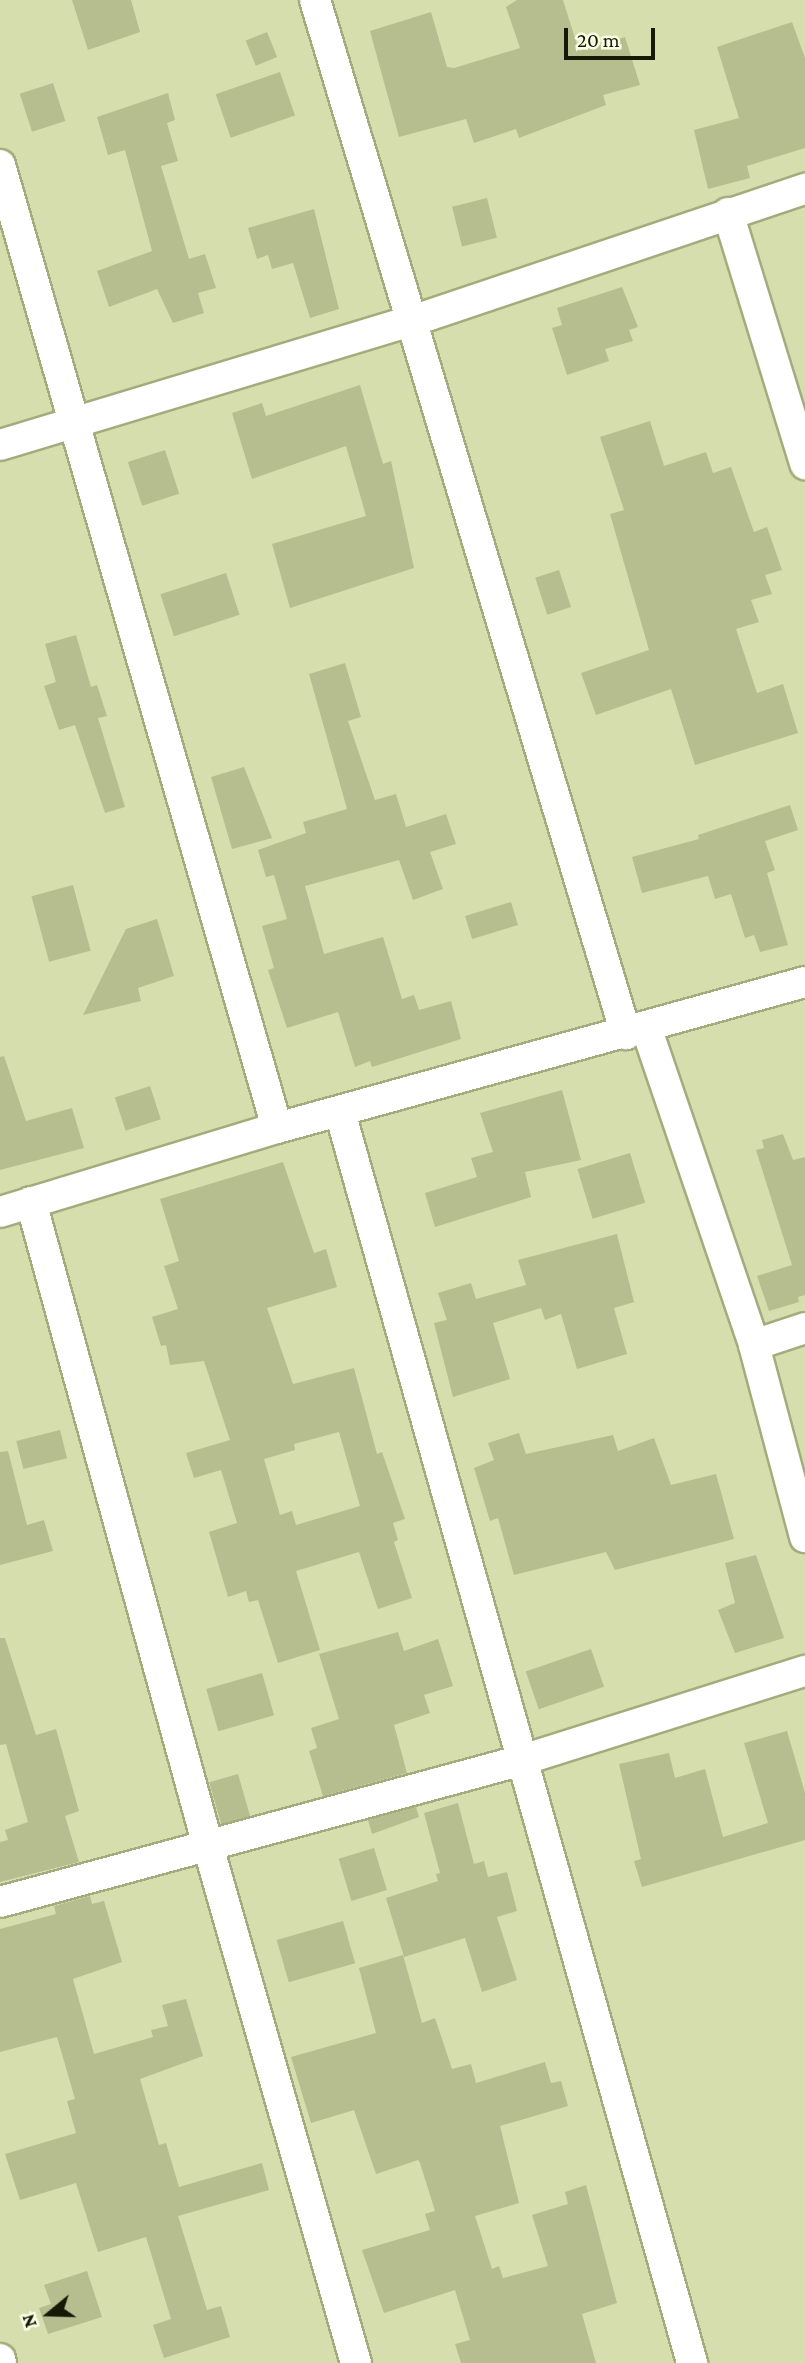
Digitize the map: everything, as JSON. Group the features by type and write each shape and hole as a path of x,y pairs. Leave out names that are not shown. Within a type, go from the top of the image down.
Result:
{"street":[{"path":"316,0 412,321 636,1030 754,1345 805,1537"},
{"path":"0,165 277,1128"},
{"path":"0,445 412,321 805,189"},
{"path":"728,213 805,464"},
{"path":"0,1212 277,1128 805,982"},
{"path":"340,1112 519,1761 692,2363"},
{"path":"31,1202 208,1846 356,2363"},
{"path":"754,1345 805,1328"},
{"path":"0,1902 519,1761 805,1671"}],"building":[{"path":"72,0 131,0 140,32 88,50"},
{"path":"517,0 563,0 579,51 625,37 640,85 603,95 606,105 519,138 516,129 474,143 466,119 399,137 370,31 431,12 447,67 454,68 520,48 506,7"},
{"path":"792,22 805,58 805,148 747,166 750,178 708,189 694,130 739,118 717,47"},
{"path":"267,32 277,57 256,66 246,41"},
{"path":"280,72 295,115 231,138 216,94"},
{"path":"53,83 65,121 32,132 20,94"},
{"path":"168,93 175,120 167,123 178,161 161,166 189,259 205,254 216,288 198,293 204,313 173,323 157,289 109,307 97,271 152,251 125,150 108,155 97,117"},
{"path":"487,198 497,238 462,246 452,207"},
{"path":"314,209 339,309 310,318 293,263 272,269 268,255 257,259 248,228"},
{"path":"622,287 638,327 629,330 633,341 605,349 609,361 567,375 552,328 562,325 557,308"},
{"path":"360,385 383,464 391,461 414,568 290,608 272,544 366,516 346,446 252,479 232,413 262,403 266,416"},
{"path":"650,421 664,466 706,452 713,473 731,467 754,532 767,527 782,570 765,575 772,594 751,600 759,622 736,629 757,693 783,684 798,733 695,765 671,689 596,715 581,673 649,650 610,514 624,510 600,437"},
{"path":"165,450 179,494 142,506 128,462"},
{"path":"559,570 571,607 547,615 535,578"},
{"path":"226,573 240,615 174,636 160,594"},
{"path":"76,635 91,687 97,685 107,716 98,718 125,807 105,813 75,725 59,730 44,686 56,682 45,644"},
{"path":"345,663 361,717 348,721 375,800 396,794 406,827 446,814 456,844 430,852 443,889 413,900 399,860 305,886 324,954 383,937 402,999 414,995 419,1010 451,1001 461,1039 372,1067 370,1061 355,1067 338,1012 287,1028 268,970 274,968 262,926 287,919 274,875 266,877 258,850 306,833 303,822 347,809 309,674"},
{"path":"244,767 272,838 232,849 211,777"},
{"path":"790,805 798,830 765,841 775,870 767,873 788,945 760,952 754,935 745,938 731,894 715,899 708,876 642,893 632,857 699,839 698,835"},
{"path":"73,885 91,951 49,962 31,896"},
{"path":"511,902 518,925 472,939 465,916"},
{"path":"157,919 174,976 138,988 141,1001 83,1015 126,929"},
{"path":"4,1056 26,1121 72,1108 84,1148 0,1170 0,1057"},
{"path":"150,1086 161,1119 126,1131 115,1097"},
{"path":"562,1090 581,1160 525,1172 531,1197 435,1227 425,1193 477,1177 471,1158 493,1152 480,1113"},
{"path":"783,1134 793,1160 805,1157 805,1295 798,1297 799,1302 769,1311 757,1276 792,1265 756,1150 764,1148 762,1140"},
{"path":"630,1153 645,1203 593,1219 577,1169"},
{"path":"283,1162 314,1253 326,1249 337,1287 267,1308 293,1384 354,1368 377,1454 382,1452 405,1519 393,1523 398,1540 394,1542 412,1598 378,1609 359,1552 296,1571 320,1650 278,1663 258,1600 249,1602 246,1591 228,1597 209,1532 237,1523 221,1470 194,1478 186,1453 230,1440 204,1361 170,1365 166,1345 161,1346 152,1317 178,1309 164,1266 179,1261 160,1199","holes":["339,1432 360,1506 296,1525 292,1511 280,1515 264,1459 295,1450 294,1444"]},
{"path":"617,1234 634,1302 614,1308 627,1354 577,1369 561,1314 545,1320 541,1308 493,1323 510,1379 453,1397 434,1323 447,1320 438,1293 471,1283 476,1299 526,1285 518,1260"},
{"path":"60,1430 67,1458 23,1469 16,1441"},
{"path":"519,1433 526,1454 613,1435 618,1451 654,1438 671,1485 716,1474 734,1539 615,1570 606,1552 514,1575 498,1518 490,1521 474,1468 494,1460 488,1443"},
{"path":"8,1451 27,1525 44,1520 53,1551 0,1565 0,1452"},
{"path":"756,1555 784,1638 735,1653 718,1610 735,1603 725,1563"},
{"path":"398,1632 404,1651 438,1639 453,1686 424,1695 430,1713 394,1725 407,1773 323,1796 309,1751 317,1748 311,1728 339,1719 319,1654"},
{"path":"0,1638 5,1638 36,1735 56,1729 79,1811 65,1816 79,1862 0,1882 0,1842 8,1840 5,1830 28,1822 6,1744 0,1745"},
{"path":"591,1649 604,1687 539,1709 526,1671"},
{"path":"262,1673 274,1715 218,1731 206,1689"},
{"path":"787,1731 805,1793 805,1840 642,1887 634,1861 641,1859 619,1764 669,1753 675,1778 705,1769 723,1837 768,1823 744,1743"},
{"path":"238,1774 250,1816 221,1825 209,1782"},
{"path":"458,1803 474,1864 484,1861 488,1877 507,1872 517,1911 497,1917 517,1980 482,1992 465,1938 404,1957 386,1898 438,1881 436,1874 440,1873 424,1813"},
{"path":"416,1807 419,1817 372,1834 368,1820"},
{"path":"374,1848 387,1890 351,1901 339,1859"},
{"path":"90,1896 92,1904 104,1901 122,1962 73,1979 94,2054 153,2037 151,2030 168,2026 162,2005 186,1999 203,2056 140,2079 159,2145 166,2143 179,2187 262,2163 269,2190 178,2216 207,2310 221,2306 230,2337 164,2358 153,2325 171,2319 146,2237 98,2252 76,2183 20,2200 5,2154 76,2133 67,2101 75,2099 57,2037 0,2052 0,1929 56,1914 54,1906"},
{"path":"343,1921 355,1963 289,1982 277,1940"},
{"path":"403,1955 422,2023 435,2018 452,2069 471,2064 476,2083 545,2062 551,2083 561,2081 568,2106 500,2126 519,2203 475,2216 492,2269 499,2266 503,2278 548,2266 532,2215 568,2204 565,2192 586,2185 617,2303 582,2314 596,2363 461,2363 455,2344 470,2340 455,2290 384,2313 362,2250 430,2230 425,2214 435,2211 420,2163 418,2160 376,2174 354,2110 311,2123 291,2057 376,2033 359,1968"},
{"path":"87,2271 102,2317 48,2334 39,2308 51,2304 44,2285"}]}
